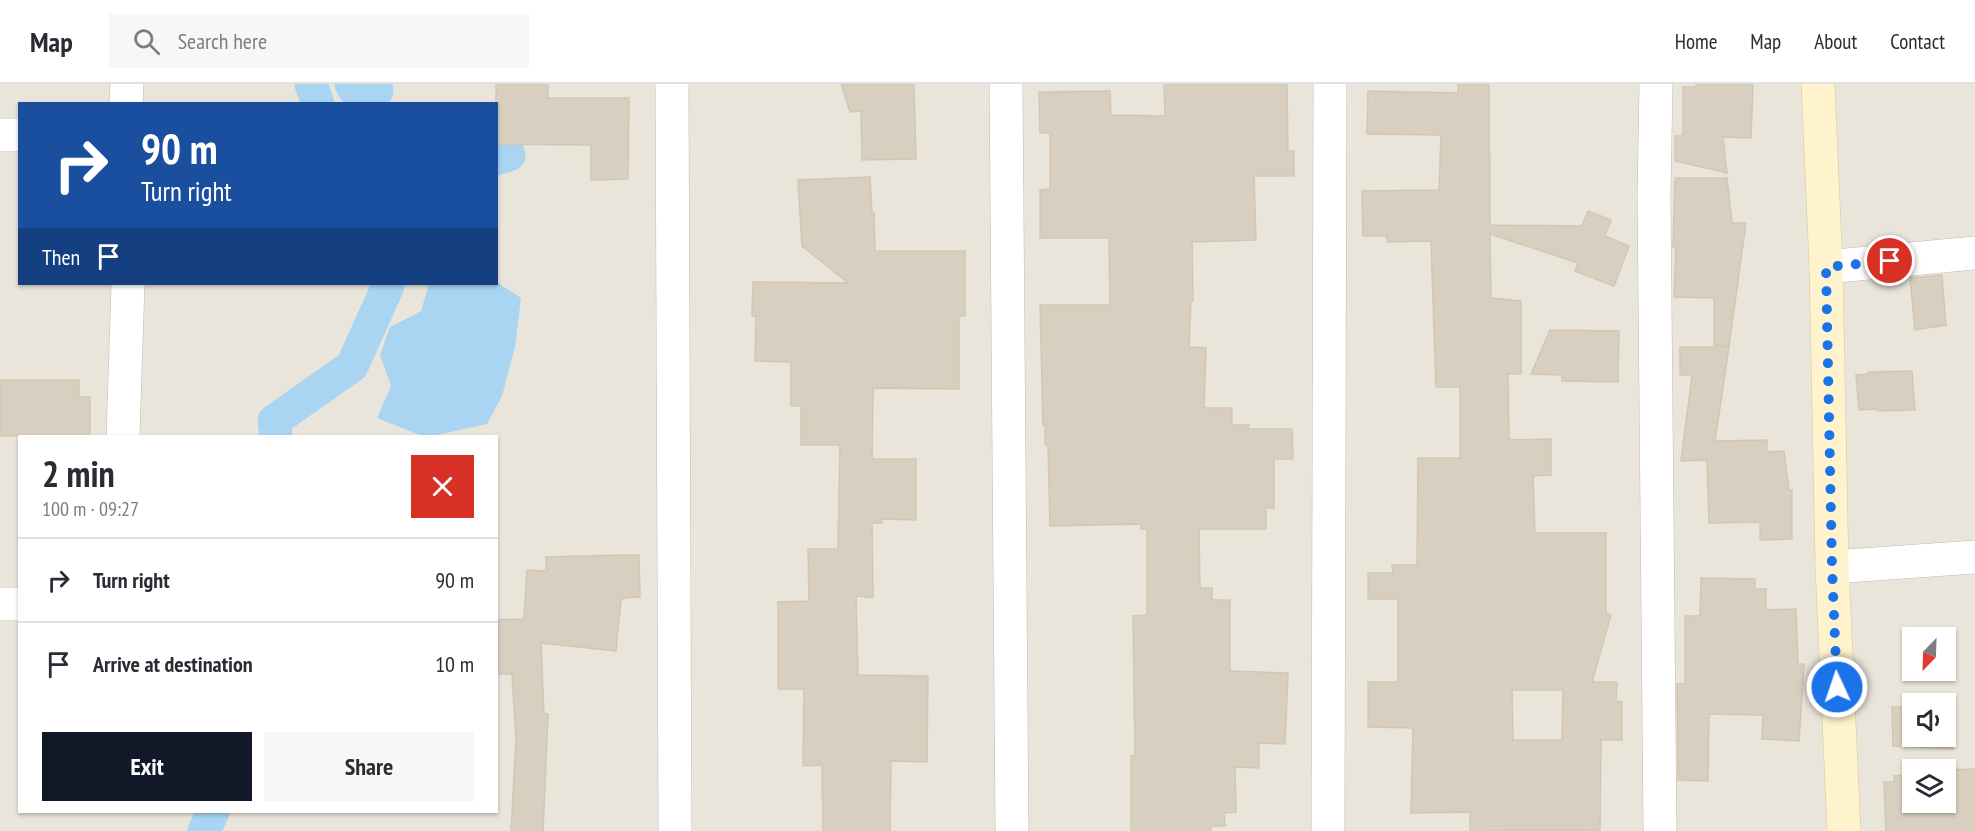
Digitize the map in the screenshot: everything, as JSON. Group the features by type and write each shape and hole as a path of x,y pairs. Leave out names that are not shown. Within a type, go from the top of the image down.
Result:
{"street":[{"path":"126,102 127,84"},
{"path":"672,84 675,831"},
{"path":"1006,84 1012,831"},
{"path":"1328,831 1330,84"},
{"path":"1656,84 1654,197 1660,831"},
{"path":"1818,84 1826,267 1832,567 1844,831"},
{"path":"0,135 18,135"},
{"path":"1826,267 1975,253"},
{"path":"123,435 128,285"},
{"path":"1832,567 1975,557"},
{"path":"0,604 18,604"}],"shaded area":[{"path":"0,84 1975,84 1975,831 0,831"}],"water":[{"path":"498,283 521,298 515,347 502,396 487,424 437,435 420,435 377,418 391,386 380,355 390,327 421,311 429,285 498,285"}],"building":[{"path":"496,84 548,84 548,98 629,98 628,179 591,180 591,145 498,144 498,102 496,102"},
{"path":"841,84 914,84 916,159 862,160 861,111 850,112"},
{"path":"1164,84 1287,84 1288,151 1294,151 1294,176 1254,176 1256,240 1192,242 1193,301 1191,301 1189,347 1206,348 1204,408 1232,408 1232,425 1249,425 1249,429 1292,429 1293,459 1274,459 1274,508 1266,508 1266,529 1199,529 1200,588 1212,588 1212,600 1230,600 1230,671 1288,673 1285,744 1259,743 1259,768 1235,767 1236,812 1224,813 1225,826 1211,826 1211,831 1131,831 1131,756 1135,756 1133,616 1147,615 1147,529 1141,529 1141,524 1050,526 1048,445 1045,445 1045,425 1043,425 1040,305 1110,305 1109,238 1040,238 1040,190 1050,189 1050,133 1040,133 1039,92 1110,91 1111,115 1165,116"},
{"path":"1458,84 1489,84 1490,225 1582,226 1588,211 1611,220 1605,236 1629,246 1614,286 1575,271 1578,263 1490,234 1491,298 1521,301 1521,374 1508,374 1509,440 1551,439 1551,475 1533,476 1535,533 1606,533 1606,613 1611,615 1592,682 1617,682 1616,701 1622,702 1622,740 1601,740 1600,830 1470,831 1470,812 1411,813 1413,728 1368,727 1368,682 1398,682 1398,599 1368,599 1368,573 1393,573 1392,565 1417,565 1418,458 1460,458 1460,387 1436,387 1431,241 1387,242 1387,236 1363,236 1362,191 1439,190 1441,135 1367,134 1368,91 1458,93","holes":["1512,690 1563,690 1562,740 1513,740"]},
{"path":"1696,84 1753,84 1751,138 1723,137 1727,173 1675,161 1675,136 1683,136 1683,87 1696,87"},
{"path":"870,177 875,251 965,251 965,316 959,316 959,389 873,388 872,459 916,459 916,520 882,519 882,523 872,523 873,598 856,596 858,675 928,676 927,762 891,761 890,831 823,831 822,765 803,766 804,689 778,689 778,602 809,601 808,549 838,549 840,445 801,445 801,406 791,406 791,362 755,361 756,316 752,316 753,282 848,283 802,246 798,180"},
{"path":"1675,178 1727,178 1732,223 1746,223 1729,346 1714,345 1714,298 1674,297"},
{"path":"1942,275 1946,325 1915,330 1910,278"},
{"path":"1550,330 1619,331 1618,382 1562,381 1562,375 1531,374"},
{"path":"1680,347 1729,347 1715,441 1767,440 1767,452 1784,451 1789,490 1792,490 1792,539 1760,540 1760,522 1709,523 1707,460 1681,461 1692,375 1680,375"},
{"path":"1912,371 1915,410 1859,410 1856,375 1868,374 1868,372"},
{"path":"0,380 79,380 79,397 90,397 90,435 0,436"},
{"path":"639,555 640,597 621,600 616,651 541,643 544,714 548,714 543,831 511,831 516,741 512,674 498,674 498,620 524,619 527,570 546,571 546,557"},
{"path":"1701,578 1755,579 1755,589 1766,589 1766,610 1796,609 1798,664 1804,664 1799,741 1762,739 1763,715 1709,714 1708,781 1678,780 1677,684 1685,684 1685,616 1700,616"},
{"path":"1892,707 1902,707 1902,746 1893,746"},
{"path":"1913,747 1953,747 1953,749"},
{"path":"1975,769 1975,831 1886,831 1884,782 1894,782 1894,776 1902,775 1902,813 1956,813 1956,770"}],"waterway":[{"path":"311,84 317,102"},
{"path":"351,84 354,89 377,91"},
{"path":"498,158 509,155"},
{"path":"276,435 274,421 352,366 388,285"},
{"path":"204,831 213,813"}],"route":[{"path":"1837,687 1832,567 1826,267 1890,261"}]}
